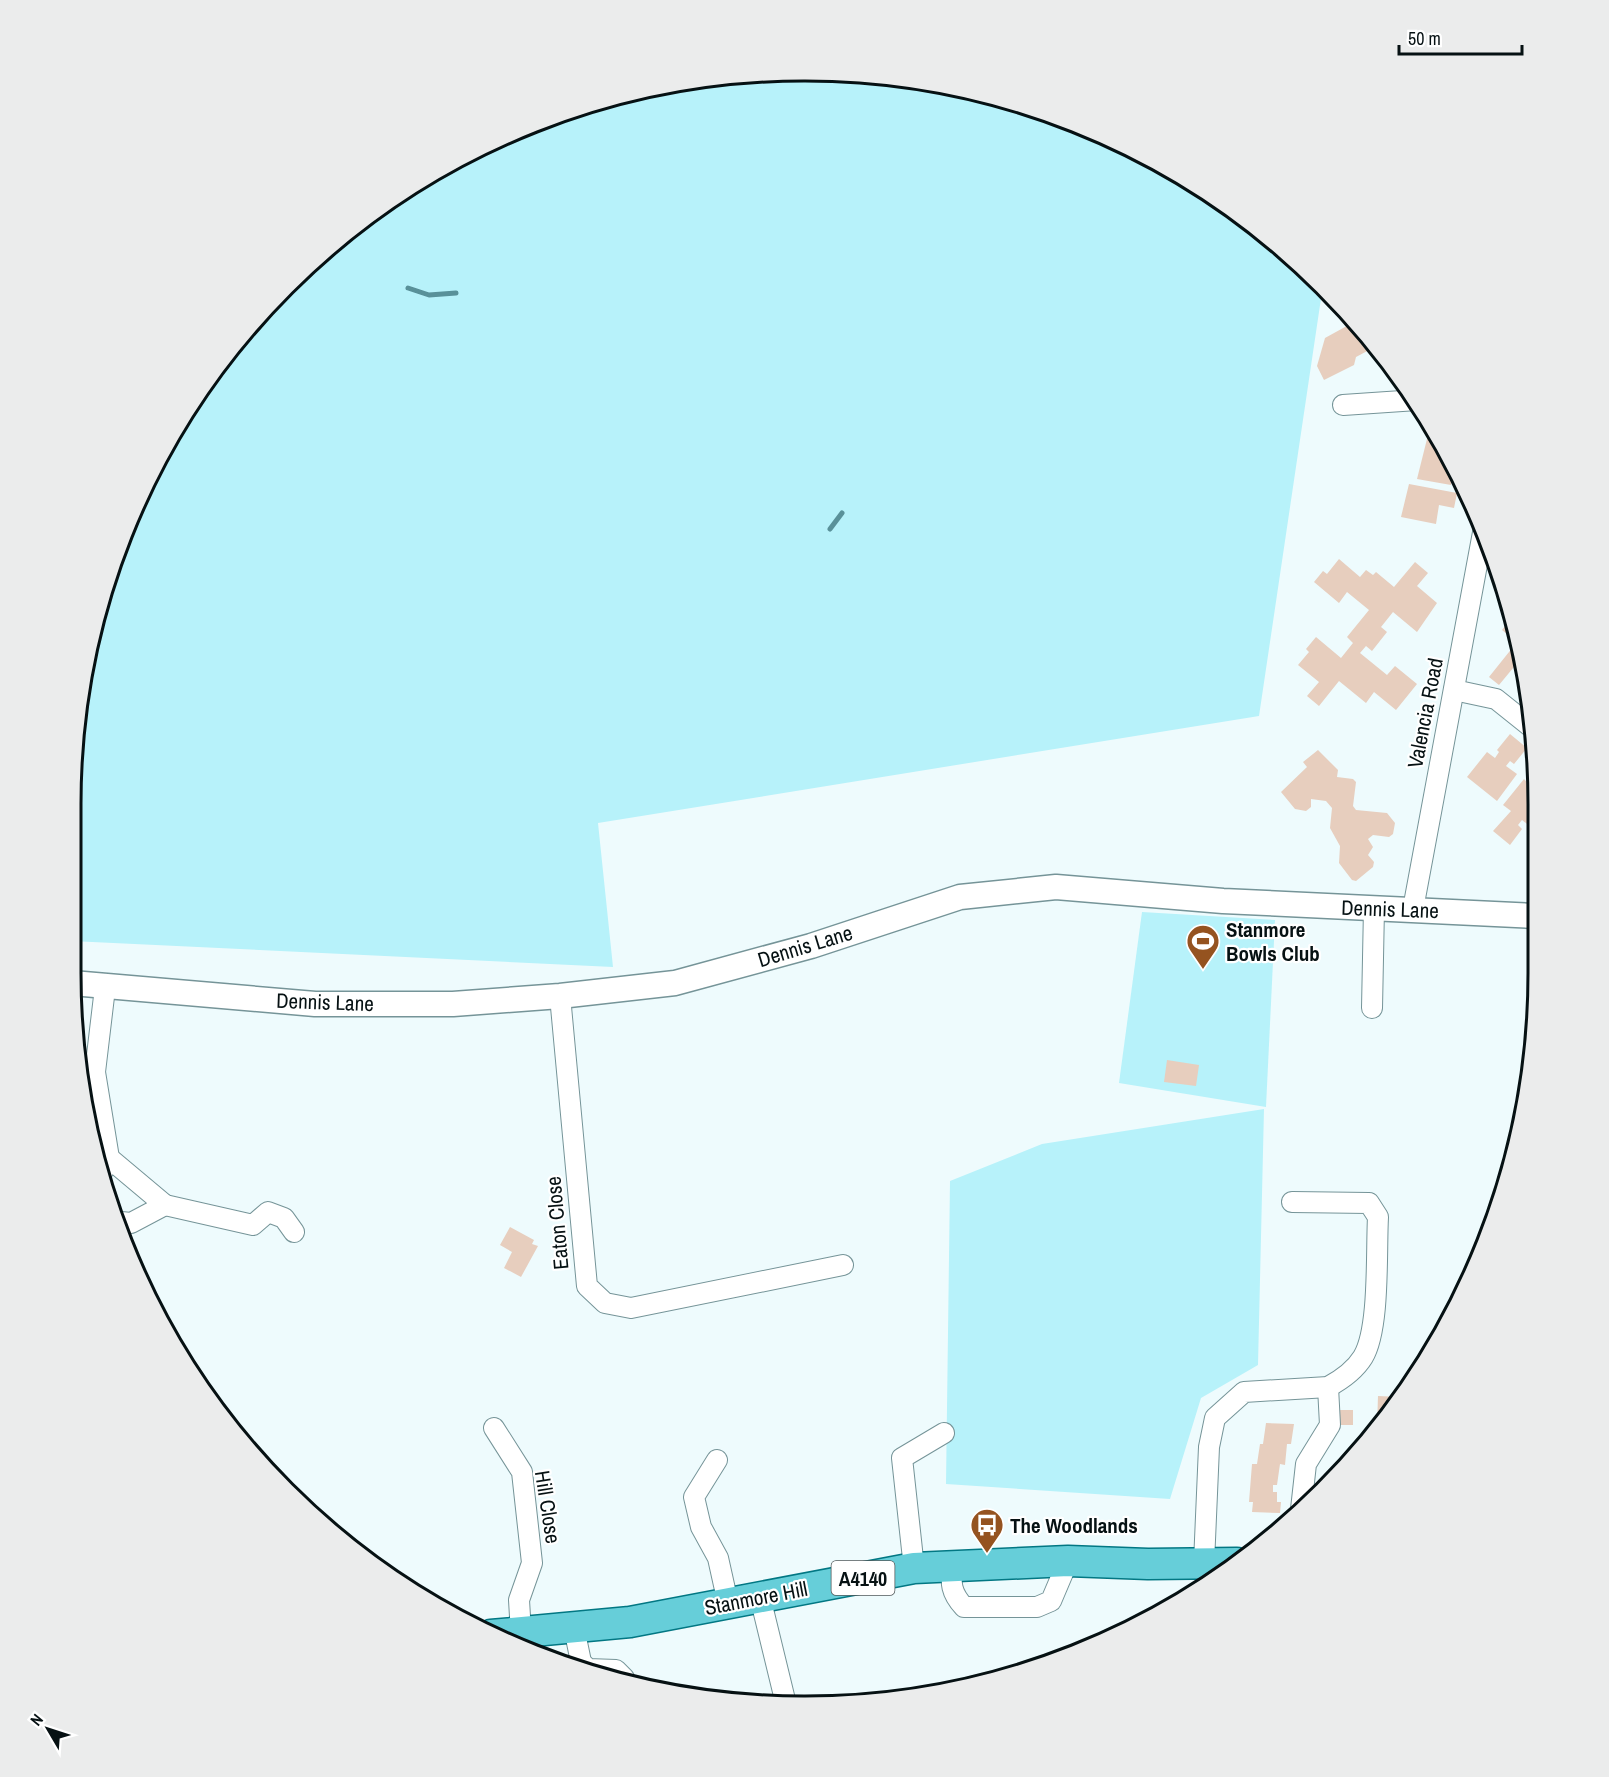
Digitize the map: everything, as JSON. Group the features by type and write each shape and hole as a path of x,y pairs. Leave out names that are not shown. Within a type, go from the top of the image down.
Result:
{"main road":[{"name":"Stanmore Hill","path":"512,1634 630,1622 914,1568 1068,1561 1217,1566"}],"street":[{"path":"1344,405 1404,401"},
{"name":"Valencia Road","path":"1413,909 1480,547"},
{"path":"1454,690 1497,699 1523,720"},
{"name":"Dennis Lane","path":"82,984 315,1004 453,1004 560,996 675,983 811,946 960,897 1056,887 1223,901 1528,916"},
{"path":"1372,1008 1374,908"},
{"path":"105,988 95,1072 105,1156"},
{"name":"Eaton Close","path":"560,996 587,1286 605,1303 631,1308 843,1265"},
{"path":"107,1165 165,1205 253,1225 268,1212 285,1218 294,1232"},
{"path":"1218,1565 1209,1447 1215,1418 1244,1392 1262,1389 1328,1387 1340,1380 1363,1358 1372,1337 1378,1217 1369,1203 1292,1202"},
{"path":"126,1222 131,1223 165,1205"},
{"path":"1302,1497 1306,1464 1330,1425 1328,1387"},
{"name":"Hill Close","path":"494,1428 522,1472 532,1563 519,1600 521,1633"},
{"path":"914,1568 902,1458 944,1433"},
{"path":"717,1460 694,1497 701,1527 718,1558 728,1604"},
{"path":"953,1565 950,1581 955,1597 964,1607 1037,1607 1051,1601 1068,1561"},
{"path":"759,1597 784,1695"},
{"path":"573,1628 581,1660"}],"shaded area":[{"path":"804,81 899,87 946,95 1037,119 1081,136 1166,178 1206,203 1282,261 1316,293 1321,298 1259,716 598,823 613,967 81,941 81,804 87,710 95,663 119,572 136,528 178,443 231,364 293,293 327,261 403,203 443,178 528,136 572,119 663,95 710,87"},
{"name":"Stanmore Bowls Club","path":"1142,912 1275,920 1266,1107 1119,1083"},
{"path":"1264,1109 1258,1365 1201,1398 1170,1499 946,1484 950,1181 1042,1144"}],"building":[{"path":"1347,326 1367,351 1356,357 1354,365 1324,380 1317,366 1325,338"},
{"path":"1427,437 1451,485 1417,479"},
{"path":"1409,484 1457,493 1454,508 1439,505 1436,524 1401,517"},
{"path":"1339,559 1360,577 1366,570 1373,575 1376,572 1394,587 1415,562 1428,573 1417,586 1437,603 1417,632 1393,612 1381,627 1387,632 1372,651 1366,646 1360,653 1387,675 1395,666 1417,684 1396,710 1374,692 1366,703 1339,681 1319,706 1307,696 1319,682 1298,665 1309,652 1306,649 1316,637 1341,658 1353,643 1347,637 1369,610 1347,592 1339,603 1314,582 1323,571 1327,574"},
{"path":"1511,650 1515,666 1499,685 1489,677"},
{"path":"1510,734 1525,746 1525,750 1514,764 1510,761 1506,766 1517,774 1497,801 1467,777 1487,752 1495,758 1499,752 1497,750"},
{"path":"1318,750 1338,770 1337,777 1353,779 1356,782 1353,806 1356,810 1387,813 1395,823 1393,834 1389,837 1373,835 1368,839 1373,847 1368,855 1374,862 1373,867 1356,881 1352,880 1339,863 1340,846 1330,828 1332,808 1326,801 1311,799 1311,807 1306,811 1295,809 1281,792 1307,767 1303,762"},
{"path":"1524,779 1527,783 1528,825 1522,820 1518,825 1522,829 1510,845 1493,831 1511,811 1503,805"},
{"path":"1167,1060 1199,1065 1196,1086 1164,1082"},
{"path":"510,1227 534,1240 532,1244 538,1246 521,1277 504,1268 512,1252 500,1245"},
{"path":"1378,1396 1390,1397 1378,1413"},
{"path":"1340,1410 1353,1410 1353,1425 1340,1425"},
{"path":"1266,1423 1294,1424 1291,1444 1287,1444 1285,1465 1280,1464 1277,1485 1273,1485 1273,1492 1277,1492 1277,1502 1281,1502 1280,1513 1252,1512 1253,1502 1249,1502 1252,1464 1257,1464"}],"waterway":[{"path":"408,288 429,295 456,293"},
{"path":"830,529 842,513"}],"place":[{"name":"Stanmore Bowls Club","path":"1203,970"},
{"name":"The Woodlands","path":"987,1554"}]}
